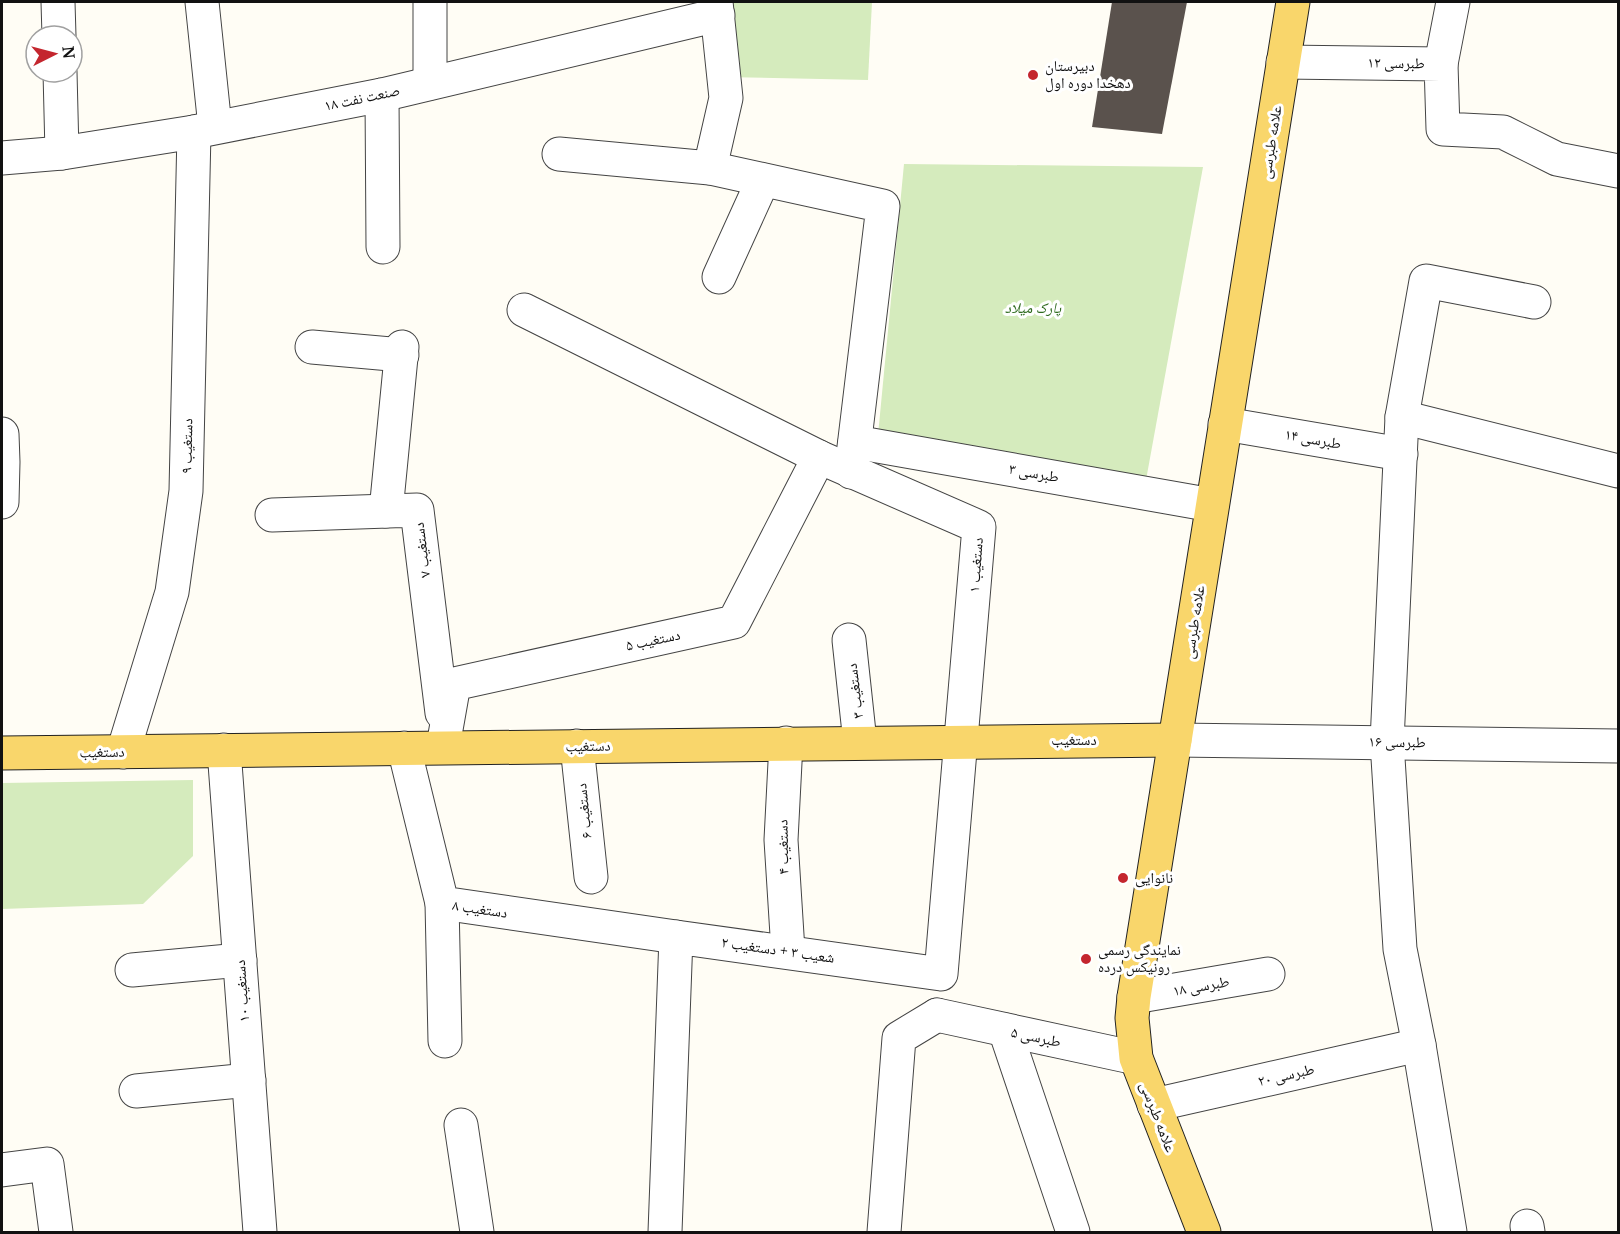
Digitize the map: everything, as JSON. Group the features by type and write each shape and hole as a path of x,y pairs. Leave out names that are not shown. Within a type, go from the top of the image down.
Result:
{"main road":[{"name":"علامه طبرسی","path":"1204,1233 1136,1058 1132,1018 1293,2"},
{"name":"دستغیب","path":"2,753 404,748 446,741 577,746 1175,740"}],"street":[{"path":"58,2 59,24"},
{"name":"دستغیب ۹","path":"123,752 172,592 186,491 205,129 202,2"},
{"path":"430,2 430,83"},
{"path":"1441,64 1453,2"},
{"path":"710,168 726,99 717,8"},
{"name":"صنعت نفت ۱۸","path":"2,158 62,153 205,129 382,95 717,8"},
{"name":"طبرسی ۱۲","path":"1283,62 1441,64 1443,129 1503,132 1557,159 1618,171"},
{"path":"60,84 62,153"},
{"path":"382,95 383,248"},
{"path":"559,154 710,168 882,206 853,457"},
{"path":"719,277 763,180"},
{"path":"1450,1233 1419,1045 1400,949 1387,742 1402,417 1426,281 1534,302"},
{"name":"دستغیب ۱","path":"524,310 819,457 853,457 979,527 962,741"},
{"path":"312,347 402,351 386,511"},
{"path":"1402,417 1618,471"},
{"name":"طبرسی ۱۴","path":"1225,424 1401,454"},
{"path":"2,434 2,502"},
{"name":"دستغیب ۵","path":"446,741 454,684 734,622 819,457"},
{"name":"طبرسی ۳","path":"853,457 1212,505"},
{"name":"دستغیب ۷","path":"272,515 417,510 446,741"},
{"name":"دستغیب ۳","path":"849,640 861,742"},
{"name":"طبرسی ۱۶","path":"1175,740 1618,746"},
{"path":"884,1233 898,1038 937,1015 962,741"},
{"name":"دستغیب ۴","path":"786,743 781,840 788,951"},
{"name":"دستغیب ۶","path":"577,746 591,877"},
{"name":"دستغیب ۸","path":"404,748 442,903 676,937"},
{"name":"دستغیب ۱۰","path":"224,750 260,1233"},
{"path":"442,903 445,1041"},
{"path":"665,1233 676,937"},
{"name":"شعیب ۳ + دستغیب ۲","path":"676,937 941,974"},
{"path":"132,970 240,960"},
{"name":"طبرسی ۱۸","path":"1134,997 1268,974"},
{"name":"طبرسی ۵","path":"937,1015 1136,1058"},
{"path":"1005,1030 1073,1233"},
{"name":"طبرسی ۲۰","path":"1154,1105 1419,1045"},
{"path":"136,1091 249,1080"},
{"path":"461,1125 477,1233"},
{"path":"2,1170 47,1164 56,1233"}],"green space":[{"path":"710,2 872,2 868,80 722,77"},
{"name":"پارک میلاد","path":"904,164 1203,167 1142,502 876,456"},
{"path":"193,780 193,856 143,904 2,909 2,783"}],"building":[{"path":"1112,2 1187,2 1162,134 1092,127"}],"place":[{"name":"دبیرستان دهخدا دوره اول","path":"1033,75"},
{"name":"نانوایی","path":"1123,878"},
{"name":"نمایندگی رسمی رونیکس درده","path":"1086,959"}]}
